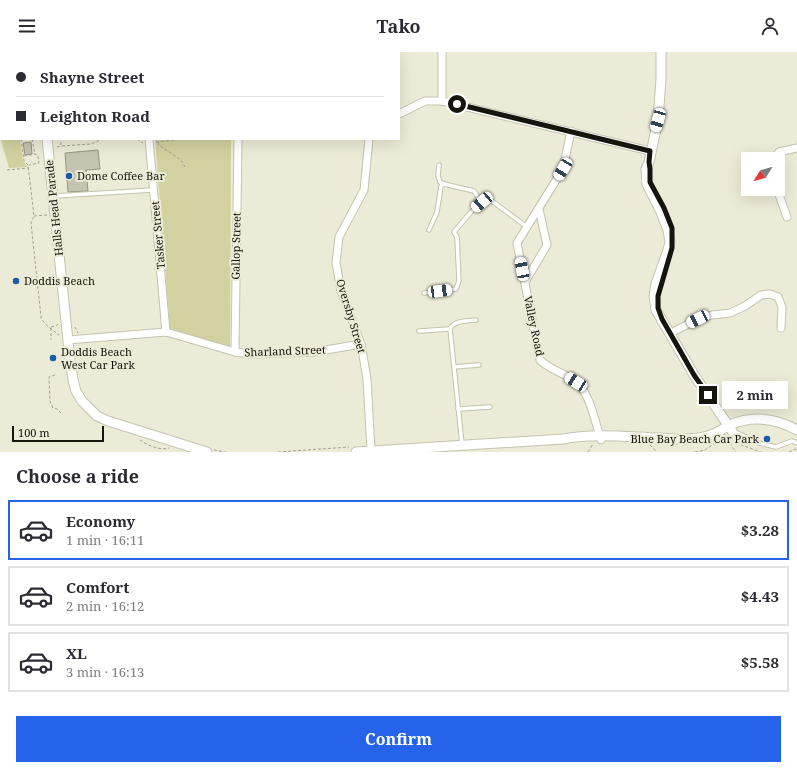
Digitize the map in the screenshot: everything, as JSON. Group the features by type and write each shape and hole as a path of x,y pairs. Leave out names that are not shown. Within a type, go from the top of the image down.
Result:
{"street":[{"path":"442,52 442,101"},
{"path":"661,52 662,79 658,120 650,151 650,182 664,208 672,228 672,248 657,301 662,319 694,375 735,433"},
{"path":"400,113 424,101 442,101 650,151"},
{"name":"Valley Road","path":"571,131 563,169 517,243 540,360 546,366 576,382 585,392 598,440"},
{"name":"Halls Head Parade","path":"47,140 64,339 75,386 82,401 90,410 108,421 209,450"},
{"name":"Tasker Street","path":"150,140 166,332"},
{"name":"Gallop Street","path":"235,352 238,140"},
{"name":"Oversby Street","path":"369,140 364,190 339,237 336,263 341,291 361,344 367,379 371,451"},
{"path":"779,152 797,148"},
{"path":"780,196 787,217"},
{"name":"Valley Road","path":"525,282 547,244 539,209"},
{"path":"671,333 698,319 712,315 730,313 761,296 770,294 778,297 782,307 781,328"},
{"name":"Sharland Street","path":"64,339 166,332 235,352 250,354 314,352 361,344"},
{"path":"735,433 746,420 758,418 797,430"},
{"path":"356,449 371,451 563,439 574,437 598,440 699,438 715,434 735,433 749,423 762,423 787,429 797,436"}],"lane":[{"path":"439,165 440,182 474,191 482,202"},
{"path":"429,230 437,212 441,186 444,184"},
{"path":"53,196 154,190"},
{"path":"424,293 456,289 459,281 457,237 454,232 471,212 484,200 492,201 527,227"},
{"path":"419,331 450,329 457,323 476,320"},
{"path":"450,329 462,445"},
{"path":"454,367 479,365"},
{"path":"458,408 490,407"},
{"path":"735,433 759,443 776,447 792,441 797,443"}],"path":[{"path":"21,140 24,161 29,168 34,216 31,223 41,317 45,324 51,327 64,339"},
{"path":"28,165 39,163 38,156 34,154 32,140"},
{"path":"61,146 91,144 101,140"},
{"path":"170,140 157,141 159,145 181,160 185,167"},
{"path":"24,156 34,154"},
{"path":"7,170 29,168"},
{"path":"51,327 51,340"},
{"path":"74,327 77,330 80,339"},
{"path":"55,375 49,377 50,401 53,408 61,412"},
{"path":"735,433 738,444"},
{"path":"735,433 734,441 738,444 761,452"},
{"path":"695,452 705,450 735,433"},
{"path":"735,433 732,447 736,450 736,452"},
{"path":"138,437 148,445 164,450 170,447"},
{"path":"588,452 598,440"},
{"path":"789,452 797,448"},
{"path":"278,452 356,449"},
{"path":"209,450 226,452"}],"shaded area":[{"path":"1,140 20,140 23,161 27,167 9,168"},
{"path":"155,140 231,140 230,348 170,329"}],"building":[{"path":"31,142 32,154 25,155 23,143"},
{"path":"98,150 100,169 86,170 88,191 68,192 65,153"}],"place":[{"name":"Dome Coffee Bar","path":"69,176"},
{"name":"Doddis Beach","path":"16,281"},
{"name":"Doddis Beach West Car Park","path":"53,358"},
{"name":"Blue Bay Beach Car Park","path":"767,439"}],"route":[{"path":"457,104 650,151 650,182 664,208 672,228 672,248 658,296 658,308 662,319 694,375 708,395"}]}
